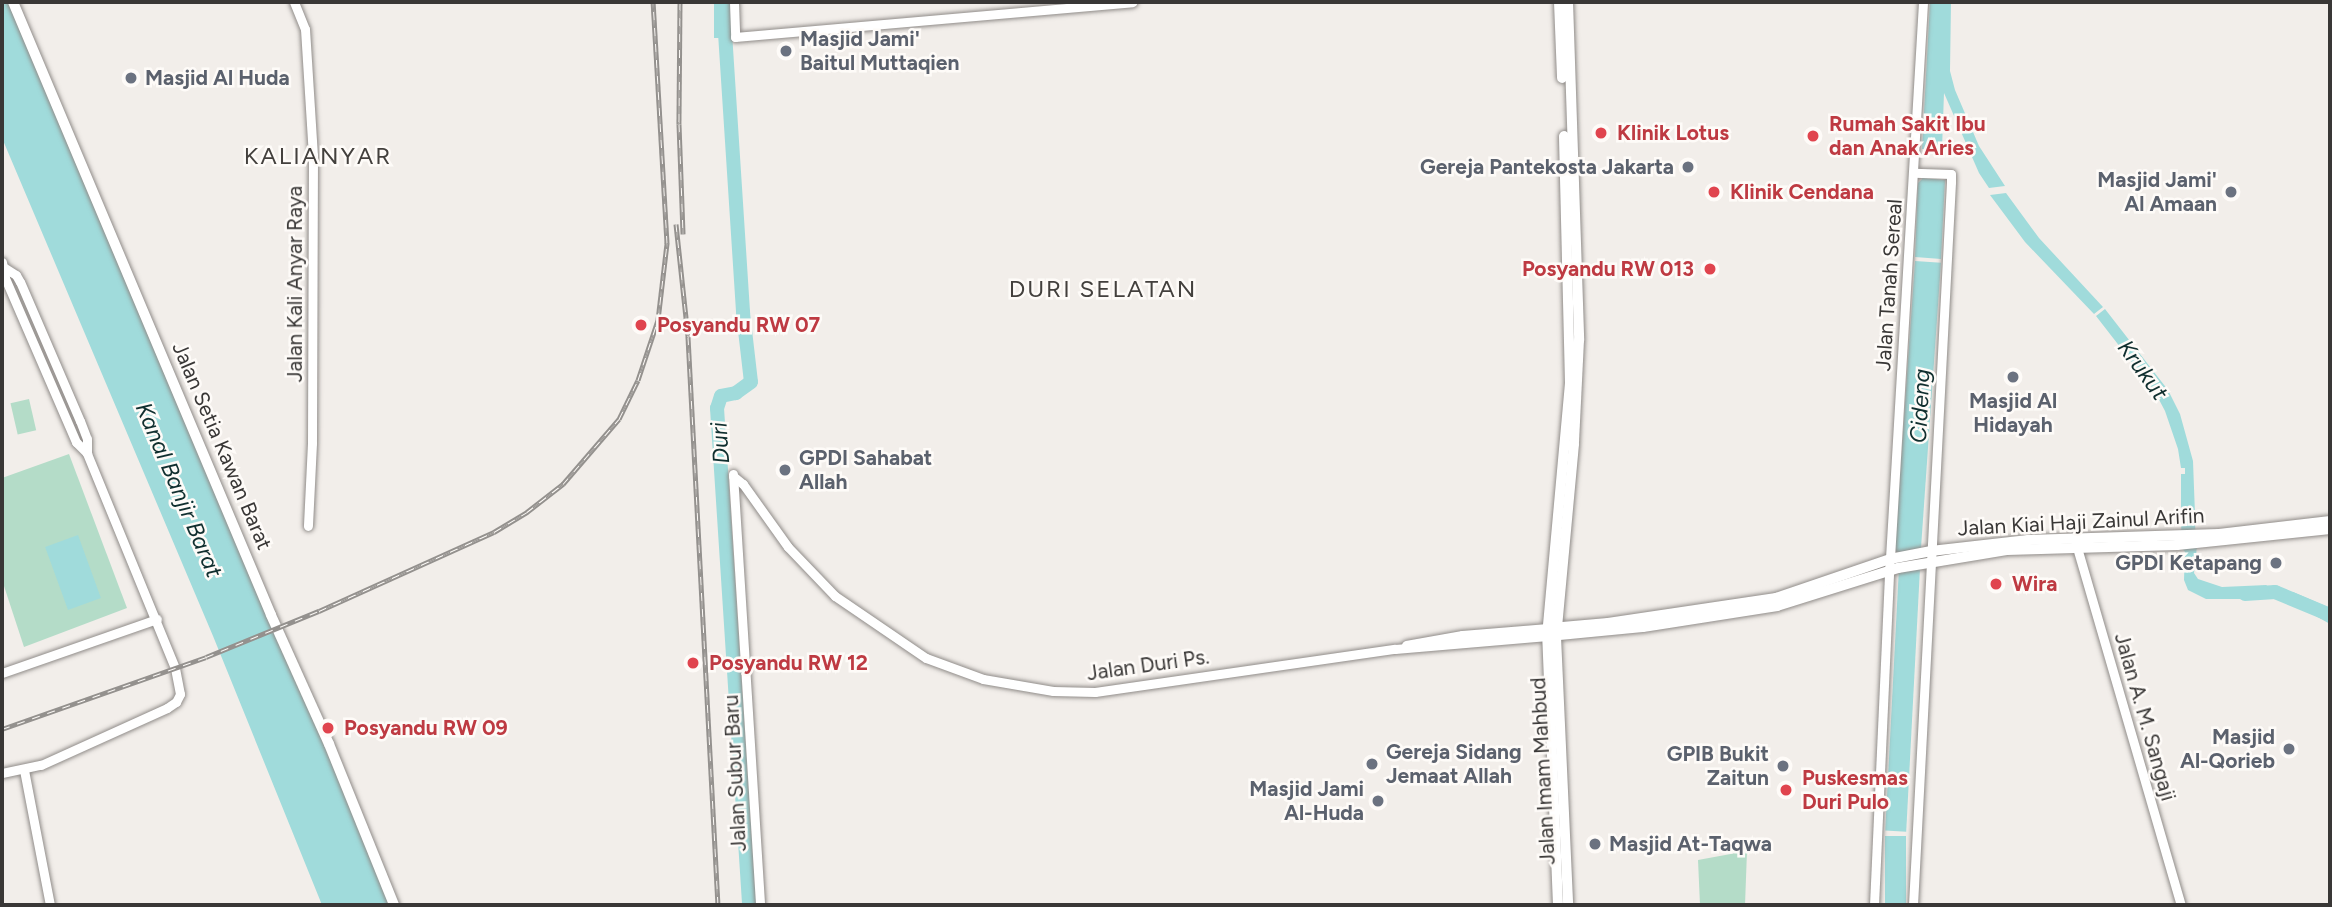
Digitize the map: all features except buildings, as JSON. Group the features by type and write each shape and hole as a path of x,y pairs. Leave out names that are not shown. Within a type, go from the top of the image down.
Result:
{"main road":[{"name":"Jalan Setia Kawan Barat","path":"13,2 271,615 329,744 394,905"},
{"path":"1552,632 1570,445 1573,276 1559,2"},
{"path":"1567,2 1568,147"},
{"name":"Jalan Kiai Haji Zainul Arifin","path":"2206,538 2330,521"},
{"name":"Jalan Kiai Haji Zainul Arifin","path":"1552,632 1777,606 1894,564 2028,540 2075,543 2177,541 2330,529"},
{"name":"Jalan Imam Mahbud","path":"1552,632 1558,905"},
{"name":"Jalan Imam Mahbud","path":"1552,632 1568,905"}],"street":[{"name":"Jalan Kali Anyar Raya","path":"294,2 305,29 313,155 312,443 308,526"},
{"path":"734,2 735,37 1132,2"},
{"name":"Jalan Tanah Sereal","path":"1874,905 1917,173 1923,2"},
{"path":"1913,905 1947,174 1917,173"},
{"path":"3,272 16,275 80,421 87,439 87,453"},
{"path":"2,773 24,770 172,706 178,698 180,688 157,619 87,453 76,442 3,272"},
{"name":"Jalan Duri Ps.","path":"733,473 788,547 835,596 926,658 983,680 1053,691 1096,692 1462,640 1552,632"},
{"name":"Jalan Subur Baru","path":"733,473 760,905"},
{"name":"Jalan A. M. Sangaji","path":"2075,543 2181,905"},
{"path":"2,673 157,619"},
{"path":"24,770 50,905"}],"green space":[{"path":"29,399 36,430 18,434 10,403"},
{"path":"69,454 127,608 24,647 2,580 2,478"},
{"path":"1747,851 1745,905 1700,905 1698,860"}],"water":[{"name":"Kanal Banjir Barat","path":"2,2 12,2 391,905 322,905 213,636 2,138"},
{"path":"714,2 729,2 729,38 714,38"},
{"path":"1930,2 1951,2 1950,71 1955,90 1979,146 2005,186 1989,188 1979,173 1944,93 1942,149 1922,149"},
{"path":"1923,178 1945,180 1941,259 1915,257 1918,183"},
{"path":"2006,193 2039,238 2103,307 2094,314 2025,242 1990,195"},
{"name":"Cideng","path":"1915,261 1941,263 1921,554 1895,552"},
{"path":"2105,309 2168,390 2180,414 2193,461 2195,514 2181,514 2181,474 2185,474 2185,468 2181,468 2178,449 2165,411 2155,392 2096,316"},
{"path":"78,535 101,598 68,610 45,547"},
{"path":"2197,546 2194,573 2198,579 2222,587 2267,585 2259,599 2206,599 2188,590 2184,580 2185,548"},
{"path":"1899,567 1920,568 1906,832 1885,831"},
{"path":"2293,592 2330,608 2330,624 2289,601"},
{"path":"1885,836 1906,836 1906,905 1885,905"}],"waterway":[{"name":"Duri","path":"723,2 743,313 751,382 736,393 721,396 717,408 749,905"},
{"name":"Krukut","path":"2188,521 2189,546"},
{"name":"Krukut","path":"2245,594 2275,592 2330,615"}],"railway":[{"path":"2,729 206,657 319,611 494,532 527,512 563,484 619,419 638,380 658,320 667,243 653,2"},
{"path":"680,2 679,124 683,234"},
{"path":"676,224 688,337 718,905"}],"place":[{"name":"Masjid Jami' Baitul Muttaqien","path":"786,51"},
{"name":"Masjid Al Huda","path":"131,78"},
{"name":"Klinik Lotus","path":"1601,133"},
{"name":"Rumah Sakit Ibu dan Anak Aries","path":"1813,136"},
{"name":"Gereja Pantekosta Jakarta","path":"1688,167"},
{"name":"Klinik Cendana","path":"1714,192"},
{"name":"Masjid Jami' Al Amaan","path":"2231,192"},
{"name":"Posyandu RW 013","path":"1710,269"},
{"name":"Posyandu RW 07","path":"641,325"},
{"name":"Masjid Al Hidayah","path":"2013,377"},
{"name":"GPDI Sahabat Allah","path":"785,470"},
{"name":"GPDI Ketapang","path":"2276,563"},
{"name":"Wira","path":"1996,584"},
{"name":"Posyandu RW 12","path":"693,663"},
{"name":"Posyandu RW 09","path":"328,728"},
{"name":"Masjid Al-Qorieb","path":"2289,749"},
{"name":"Gereja Sidang Jemaat Allah","path":"1372,764"},
{"name":"GPIB Bukit Zaitun","path":"1783,766"},
{"name":"Puskesmas Duri Pulo","path":"1786,790"},
{"name":"Masjid Jami Al-Huda","path":"1378,801"},
{"name":"Masjid At-Taqwa","path":"1595,844"}],"district":[{"name":"KALIANYAR","path":"318,156"},
{"name":"DURI SELATAN","path":"1103,289"}]}
